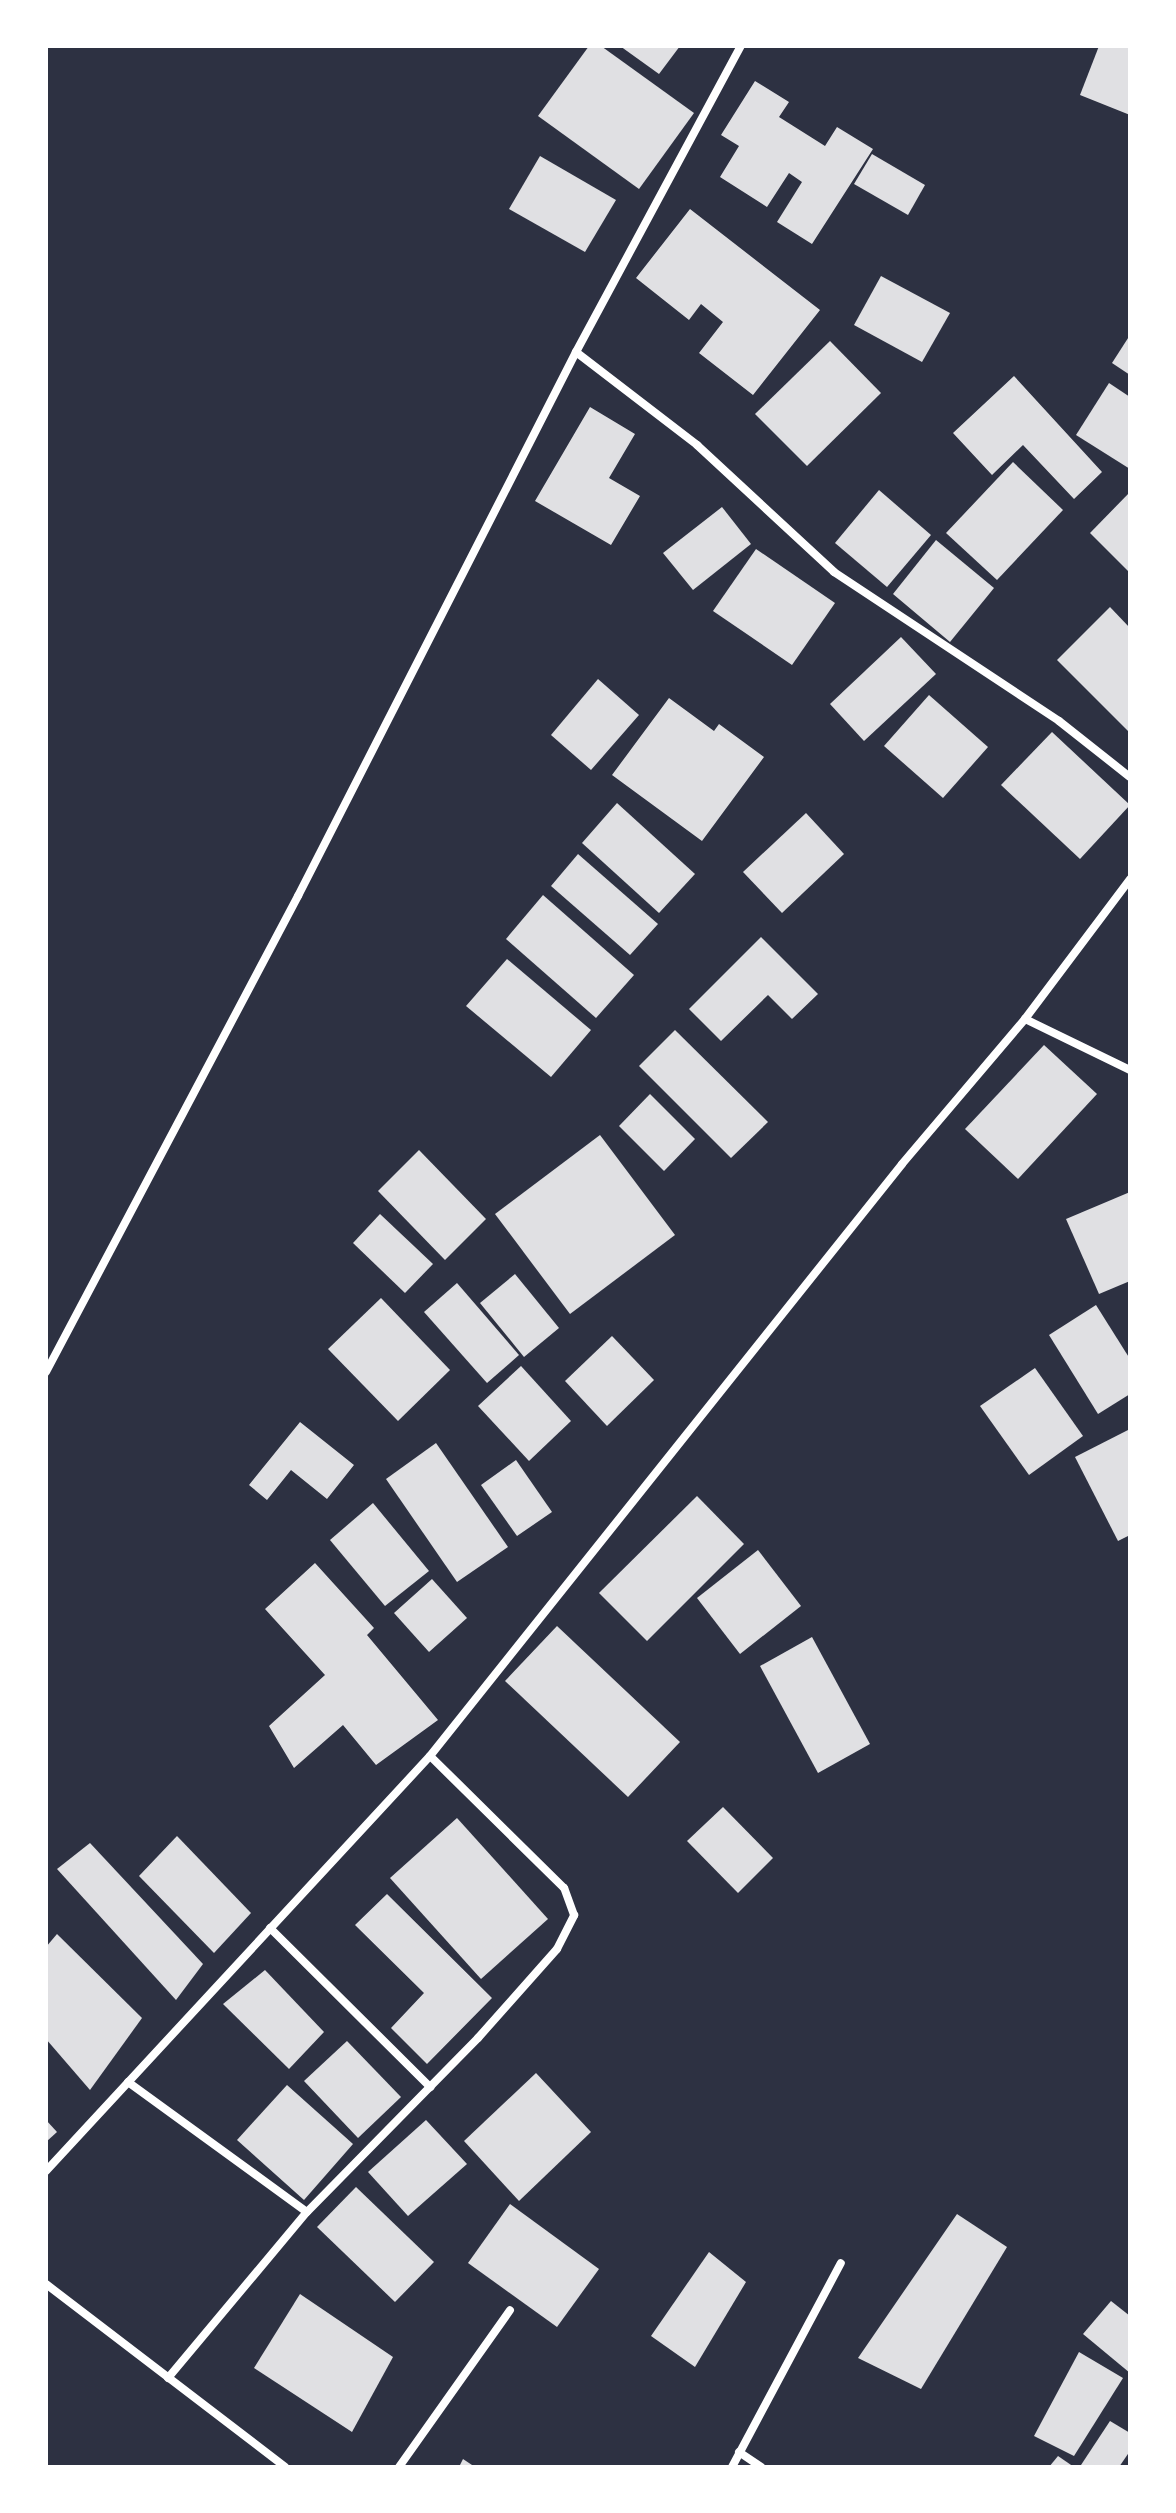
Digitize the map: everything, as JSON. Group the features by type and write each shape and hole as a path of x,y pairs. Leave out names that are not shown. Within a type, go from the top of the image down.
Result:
{"street":[{"path":"46,1372 298,896 576,352 741,46"},
{"path":"576,352 697,445 834,572 1059,721 1130,777"},
{"path":"46,2171 430,1756 902,1164 1025,1019 1130,879"},
{"path":"1025,1019 1130,1070"},
{"path":"168,2378 307,2212 430,2087 557,1949 574,1915 564,1888 430,1756"},
{"path":"270,1928 430,2087"},
{"path":"128,2082 307,2212"},
{"path":"732,2467 841,2263"},
{"path":"46,2284 285,2467"},
{"path":"399,2467 510,2310"},
{"path":"739,2452 761,2467"}],"building":[{"path":"589,46 601,46 694,113 639,189 538,116"},
{"path":"620,46 680,46 659,74"},
{"path":"1099,46 1130,46 1130,115 1080,95"},
{"path":"755,81 789,102 779,117 825,146 837,127 873,149 812,244 777,222 802,182 789,173 767,207 720,177 739,146 721,135"},
{"path":"872,154 925,185 908,215 854,184"},
{"path":"540,156 616,200 585,252 509,209"},
{"path":"690,209 820,310 753,395 699,353 723,322 701,304 689,320 636,278"},
{"path":"881,276 950,313 922,362 854,325"},
{"path":"1130,335 1130,375 1112,363"},
{"path":"830,341 881,393 807,466 755,414"},
{"path":"1014,376 1102,472 1074,499 1023,445 992,475 953,433"},
{"path":"1109,383 1130,397 1130,469 1076,435"},
{"path":"590,407 635,434 609,478 640,496 611,545 535,501"},
{"path":"1013,462 1063,510 997,580 946,533"},
{"path":"879,490 931,535 887,587 835,543"},
{"path":"1130,492 1130,573 1090,533"},
{"path":"722,507 751,544 693,590 663,553"},
{"path":"936,540 994,588 950,642 893,594"},
{"path":"756,549 835,603 792,665 713,611"},
{"path":"1110,607 1130,628 1130,733 1057,660"},
{"path":"901,637 936,674 864,741 830,704"},
{"path":"598,679 639,715 591,770 551,735"},
{"path":"929,695 988,747 943,798 884,746"},
{"path":"669,698 714,731 719,724 764,757 702,841 612,775"},
{"path":"1052,732 1130,805 1080,859 1001,785"},
{"path":"617,803 695,874 659,913 582,843"},
{"path":"806,813 844,854 782,913 743,872"},
{"path":"578,854 658,924 630,955 551,886"},
{"path":"543,895 634,975 596,1018 506,939"},
{"path":"761,937 818,994 792,1019 768,995 721,1041 689,1009"},
{"path":"507,959 591,1030 551,1077 466,1006"},
{"path":"675,1030 768,1122 731,1158 639,1066"},
{"path":"1044,1045 1097,1094 1018,1179 965,1129"},
{"path":"650,1094 695,1139 664,1171 619,1126"},
{"path":"600,1135 675,1235 570,1314 495,1214"},
{"path":"419,1150 486,1219 445,1260 378,1191"},
{"path":"1130,1192 1130,1281 1099,1294 1066,1219"},
{"path":"380,1214 433,1264 405,1293 353,1243"},
{"path":"515,1274 559,1328 524,1357 480,1303"},
{"path":"457,1283 519,1355 487,1383 424,1312"},
{"path":"381,1298 450,1370 398,1421 328,1349"},
{"path":"1096,1305 1130,1359 1130,1394 1098,1414 1049,1335"},
{"path":"612,1336 654,1380 607,1426 565,1381"},
{"path":"521,1366 571,1421 529,1461 478,1406"},
{"path":"1035,1368 1083,1436 1029,1475 980,1406"},
{"path":"300,1422 354,1465 327,1499 291,1470 267,1500 249,1485"},
{"path":"1130,1429 1130,1535 1118,1541 1075,1457"},
{"path":"436,1443 508,1547 457,1582 386,1479"},
{"path":"516,1460 552,1512 517,1536 481,1485"},
{"path":"697,1496 744,1544 647,1641 599,1593"},
{"path":"373,1503 429,1571 385,1606 330,1540"},
{"path":"758,1550 801,1606 740,1654 697,1598"},
{"path":"315,1563 374,1628 367,1635 438,1720 376,1765 343,1725 294,1768 269,1726 325,1675 265,1609"},
{"path":"432,1579 467,1618 429,1652 394,1613"},
{"path":"557,1626 680,1742 628,1797 505,1681"},
{"path":"812,1637 870,1744 818,1773 760,1666"},
{"path":"723,1807 773,1858 738,1893 687,1841"},
{"path":"457,1818 548,1919 481,1979 390,1878"},
{"path":"177,1836 251,1913 214,1953 139,1876"},
{"path":"90,1843 203,1964 176,2000 57,1869"},
{"path":"387,1894 492,1998 427,2064 391,2028 424,1993 355,1925"},
{"path":"57,1934 142,2018 90,2090 46,2039 46,1947"},
{"path":"265,1970 324,2032 289,2069 223,2004"},
{"path":"347,2041 401,2097 358,2138 304,2081"},
{"path":"536,2073 591,2132 519,2201 464,2141"},
{"path":"287,2085 353,2144 304,2200 237,2140"},
{"path":"46,2120 57,2132 46,2142"},
{"path":"426,2120 467,2164 408,2216 368,2172"},
{"path":"356,2187 434,2262 395,2302 317,2227"},
{"path":"510,2204 599,2269 557,2327 468,2263"},
{"path":"957,2214 1007,2247 921,2389 858,2358"},
{"path":"709,2252 746,2282 695,2367 651,2336"},
{"path":"300,2294 393,2357 352,2432 254,2368"},
{"path":"1111,2301 1130,2316 1130,2373 1083,2334"},
{"path":"1079,2352 1123,2378 1074,2456 1034,2436"},
{"path":"1110,2421 1130,2433 1130,2451 1119,2467 1081,2465"},
{"path":"1058,2456 1074,2467 1049,2467"},
{"path":"463,2459 475,2467 459,2467"}]}
